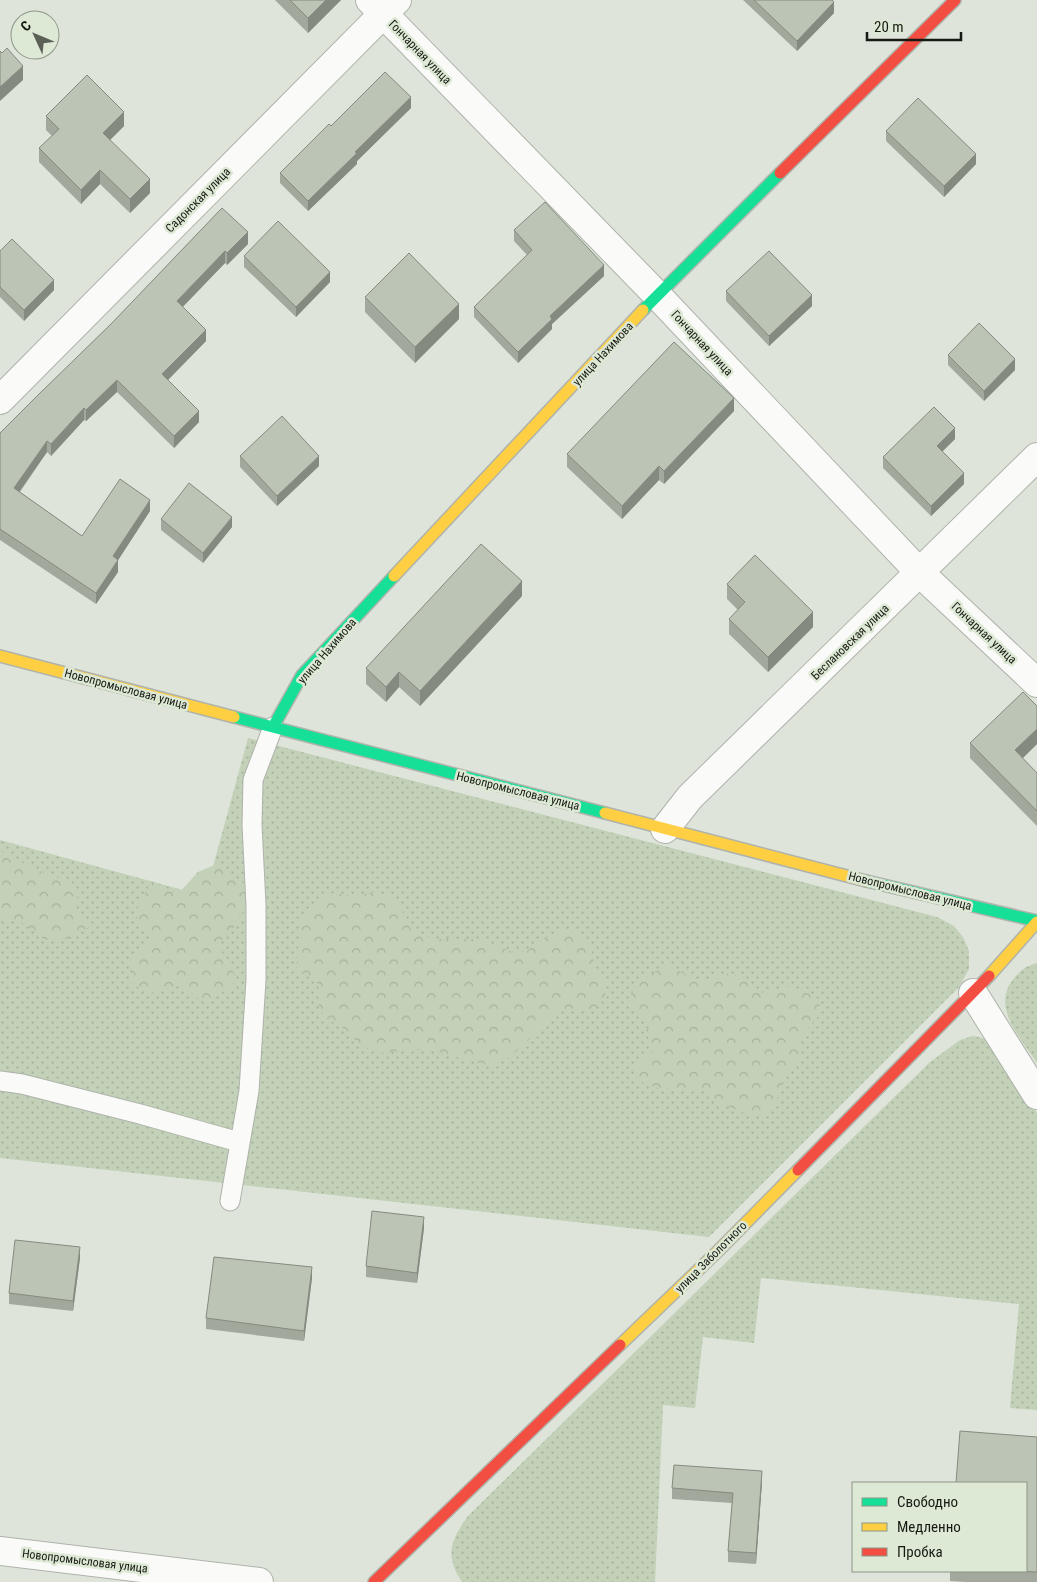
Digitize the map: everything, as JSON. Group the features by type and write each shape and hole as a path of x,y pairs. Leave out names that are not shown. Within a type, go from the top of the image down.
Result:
{"street":[{"name":"улица Нахимова","path":"273,727 302,675 657,295 955,0"},
{"name":"Гончарная улица","path":"383,5 920,573 1037,683"},
{"name":"Садонская улица","path":"0,400 383,5"},
{"name":"Беслановская улица","path":"666,828 690,797 1037,458"},
{"name":"Новопромысловая улица","path":"0,656 846,876 1037,922"},
{"name":"улица Заболотного","path":"374,1582 718,1250 973,993 1037,922"},
{"path":"973,993 1037,1095"},
{"name":"Новопромысловая улица","path":"0,1551 259,1582"}],"lane":[{"path":"230,1201 249,1091 256,980 256,905 252,825 253,780 273,727"},
{"path":"0,1081 22,1084 76,1097 239,1142"}],"green space":[{"path":"248,738 937,917 954,926 963,937 969,951 969,969 959,987 709,1237 0,1158 0,840 205,896"},
{"path":"0,851 33,869 71,882 78,890 77,910 85,917 89,927 70,939 45,940 20,921 0,917"},
{"path":"217,864 250,890 245,906 235,926 219,942 224,956 236,977 231,987 209,1000 197,998 182,984 148,994 130,982 130,966 133,956 152,940 137,918 140,901 150,884 161,884 177,895 198,872"},
{"path":"375,892 388,896 397,902 412,930 432,939 477,939 516,953 527,951 544,938 566,929 575,933 591,947 595,968 606,986 605,997 599,1006 590,1011 555,1011 517,1051 491,1066 427,1049 380,1053 360,1045 345,1029 326,1018 319,1009 318,999 321,989 315,980 297,970 300,921 324,895 334,893 354,896"},
{"path":"1037,963 1037,1063 1010,1022 1005,999 1008,988 1015,977 1024,968"},
{"path":"668,965 699,980 722,974 735,974 760,993 792,986 811,995 819,1003 822,1012 801,1036 801,1059 785,1075 779,1096 765,1114 754,1117 722,1104 704,1091 658,1088 638,1081 634,1071 638,1061 654,1051 645,1030 654,1025 632,1009 628,1000 645,979"},
{"path":"973,1036 983,1038 1001,1053 1037,1113 1037,1410 1010,1408 1019,1304 761,1278 754,1343 703,1337 695,1408 663,1405 655,1582 462,1582 453,1564 452,1548 457,1533 468,1516 930,1062 960,1040"}],"building":[{"path":"290,0 326,0 308,18"},
{"path":"754,0 832,0 834,2 797,41"},
{"path":"7,48 10,51 10,60 18,60 23,66 0,87 0,51 2,53"},
{"path":"385,72 411,97 308,201 280,173"},
{"path":"87,75 124,112 103,133 150,179 130,199 100,170 81,190 39,148 59,129 46,116"},
{"path":"918,98 976,154 944,186 886,131"},
{"path":"545,202 604,265 550,316 552,319 518,352 474,307 532,250 514,230"},
{"path":"222,208 248,232 227,253 225,251 177,301 206,330 162,374 199,411 174,436 117,380 86,410 84,408 51,444 47,441 14,488 82,536 120,479 150,500 113,556 118,560 96,593 0,529 0,433 112,323"},
{"path":"278,221 330,272 296,307 244,256"},
{"path":"12,239 54,280 24,310 0,287 0,251"},
{"path":"769,251 812,295 769,336 726,291"},
{"path":"409,253 459,304 415,347 365,297"},
{"path":"979,323 1015,359 984,391 948,355"},
{"path":"674,342 734,398 664,471 659,466 622,506 567,454"},
{"path":"934,407 955,428 937,446 964,473 931,506 883,457"},
{"path":"282,416 319,456 277,496 240,456"},
{"path":"189,483 232,517 203,553 161,519"},
{"path":"481,544 522,581 420,691 399,672 386,687 366,668"},
{"path":"755,555 813,612 768,657 729,619 745,602 727,584"},
{"path":"1023,692 1037,706 1037,729 1015,750 1037,773 1037,811 970,743"},
{"path":"372,1211 424,1217 417,1273 366,1266"},
{"path":"15,1240 80,1247 73,1301 9,1293"},
{"path":"214,1257 312,1267 304,1331 206,1318"},
{"path":"960,1431 1037,1437 1037,1572 1027,1572 1027,1482 956,1482"},
{"path":"674,1465 762,1471 756,1553 728,1551 733,1493 672,1488"}],"traffic: fast":[{"path":"643,310 780,173"},
{"path":"273,727 302,675 394,576"},
{"path":"234,717 605,813"},
{"path":"866,881 1037,921"}],"traffic: slow":[{"path":"394,576 643,310"},
{"path":"0,656 234,717"},
{"path":"605,813 866,881"},
{"path":"989,976 1037,922"},
{"path":"620,1345 718,1251 798,1170"}],"traffic: jam":[{"path":"780,173 955,0"},
{"path":"798,1170 989,976"},
{"path":"374,1582 620,1345"}]}
